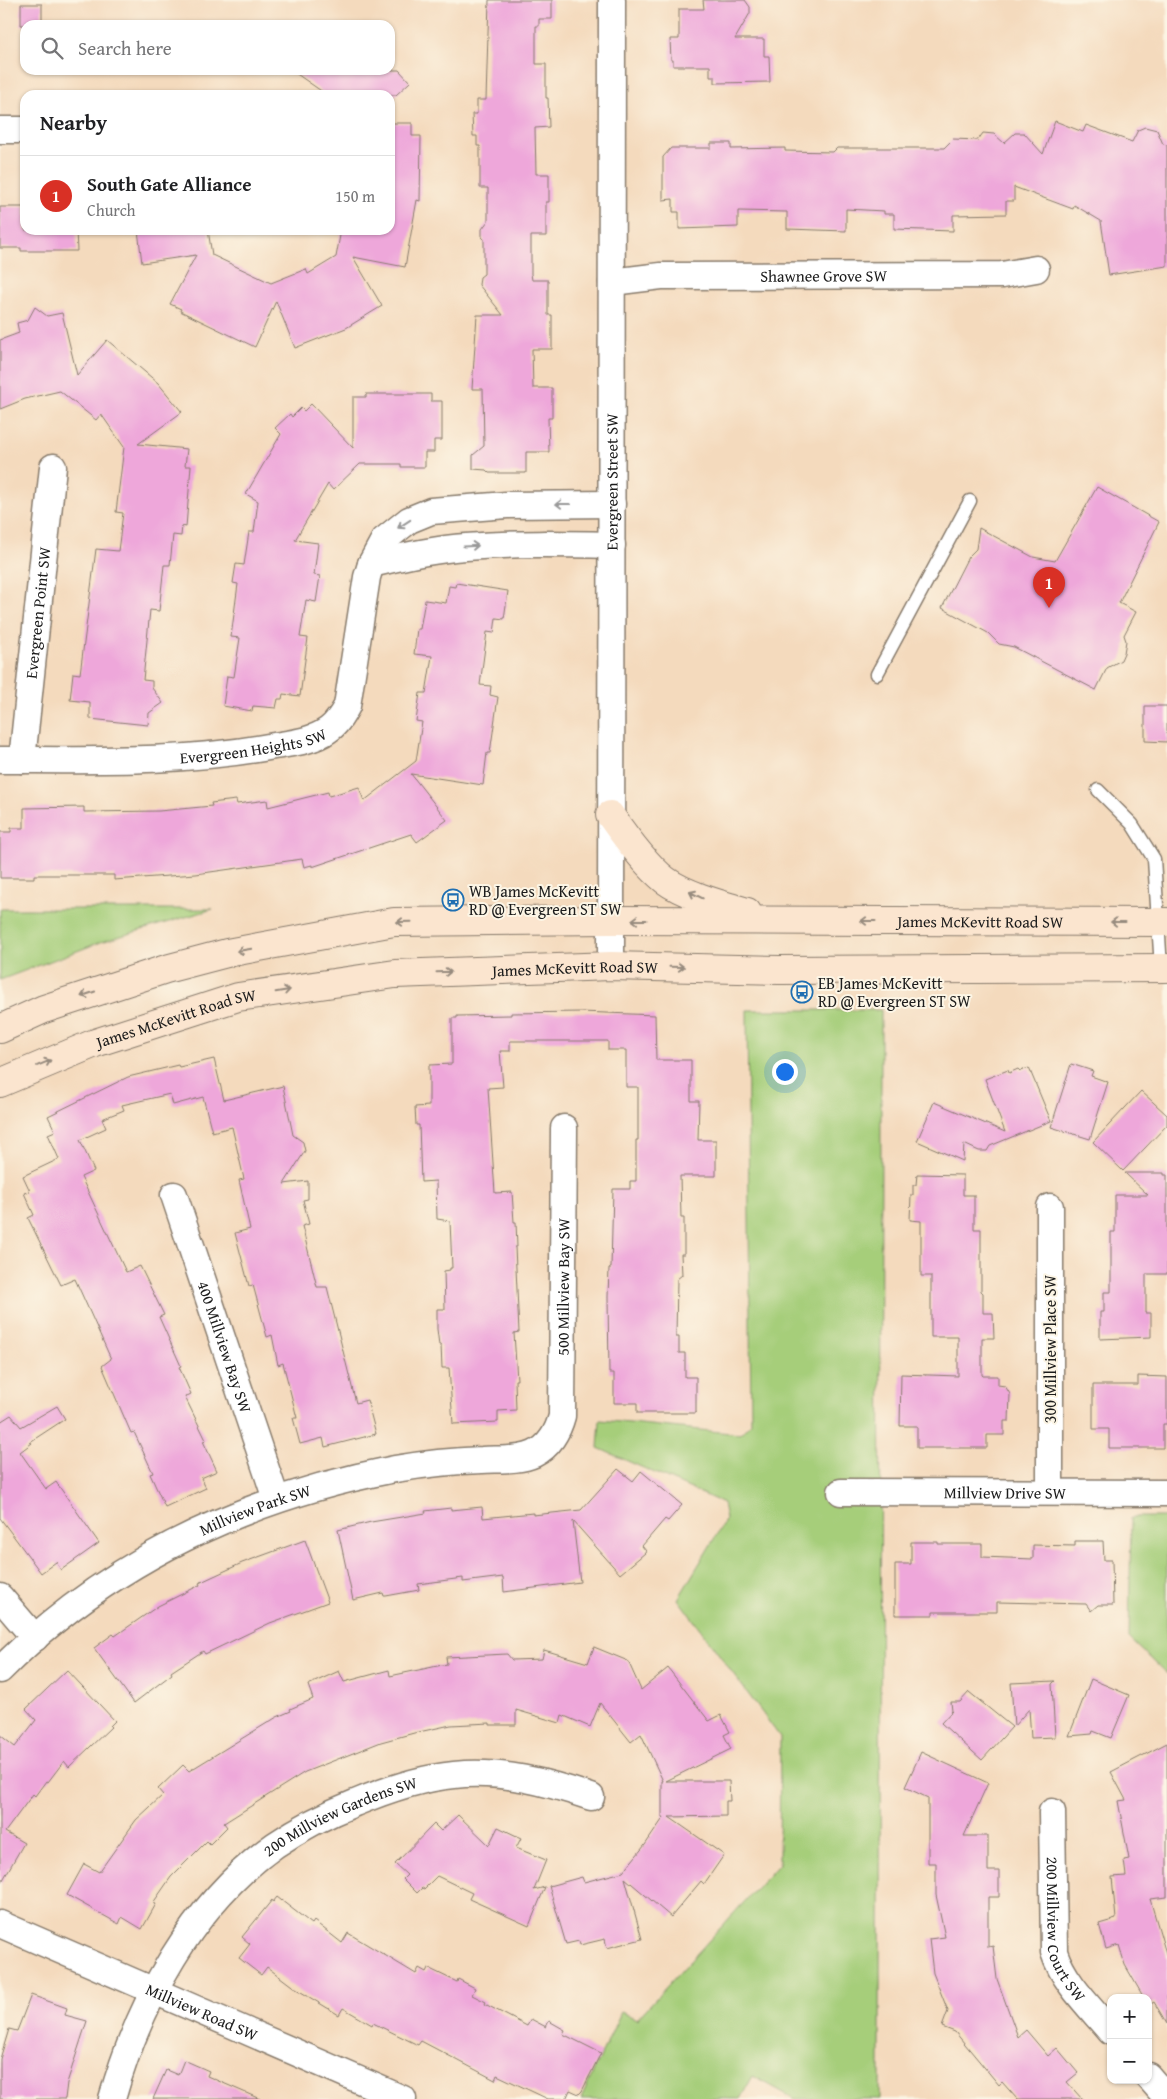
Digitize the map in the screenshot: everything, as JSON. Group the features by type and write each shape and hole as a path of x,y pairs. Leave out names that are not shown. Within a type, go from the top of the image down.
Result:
{"main road":[{"path":"610,815 629,842 665,880 702,898 775,921"},
{"name":"James McKevitt Road SW","path":"0,1029 62,1003 175,966 228,953 394,922 610,920 1163,922"},
{"name":"James McKevitt Road SW","path":"0,1083 95,1043 238,997 396,974 611,966 779,970 1164,968"}],"street":[{"name":"Evergreen Street SW","path":"611,966 612,0"},
{"path":"0,130 20,130"},
{"name":"Shawnee Grove SW","path":"612,282 661,276 1002,275 1036,269"},
{"name":"Evergreen Point SW","path":"11,760 52,467"},
{"name":"Evergreen Heights SW","path":"11,760 192,757 240,752 310,739 329,730 340,718 347,706 367,577 371,564 384,540 396,530 409,520 431,511 507,505 612,504"},
{"path":"371,564 416,554 464,547 523,544 612,544"},
{"name":"500 Millview Bay SW","path":"548,1443 556,1432 562,1416 564,1128"},
{"name":"400 Millview Bay SW","path":"174,1195 276,1499"},
{"name":"300 Millview Place SW","path":"1050,1206 1050,1492"},
{"name":"Millview Park SW","path":"0,1670 71,1608 150,1556 193,1532 276,1499 353,1477 404,1467 448,1462 519,1458 533,1454 548,1443"},
{"name":"Millview Drive SW","path":"842,1492 1167,1492"},
{"path":"0,1597 35,1638"},
{"name":"200 Millview Gardens SW","path":"112,2099 137,2025 178,1951 205,1912 241,1874 274,1846 330,1813 379,1793 453,1775 509,1776 556,1785 591,1797"},
{"name":"200 Millview Court SW","path":"1052,1812 1054,1952 1059,1966 1069,1982 1107,2027"},
{"name":"Millview Road SW","path":"0,1924 403,2099"},
{"path":"1152,2081 1167,2098"}],"lane":[{"path":"877,674 970,501"},
{"path":"1098,790 1132,824 1154,859 1163,922 1164,968"}],"green space":[{"path":"0,909 213,909 101,942 0,980"},
{"path":"747,1010 881,1010 880,2099 795,2099 753,2076 740,2099 581,2099 621,2012 637,2019 779,1864 780,1737 678,1599 726,1519 723,1503 598,1448 600,1420 740,1434 751,1423"},
{"path":"1131,1517 1167,1517 1167,1674 1129,1638"}],"building":[{"path":"489,0 552,0 552,19 539,19 539,26 536,26 536,64 546,64 546,98 548,98 549,127 535,128 536,174 549,174 549,202 546,202 546,236 531,236 531,274 532,280 548,280 548,315 552,315 552,349 532,349 533,388 552,388 552,418 548,418 549,452 526,452 526,473 489,473 486,470 473,469 473,455 484,446 483,389 472,389 477,315 503,315 479,285 480,277 484,274 484,239 482,237 482,229 488,221 488,188 480,188 480,146 477,146 477,136 473,136 472,114 477,114 477,100 486,100"},
{"path":"703,0 745,0 750,7 750,13 735,39 764,39 764,56 769,56 770,82 715,83 715,77 710,77 710,66 673,66 670,39 679,39 679,9 704,9"},
{"path":"21,4 42,4 42,20 21,20"},
{"path":"395,70 399,70 410,82 396,95 395,90 320,90 298,75 395,75"},
{"path":"1055,121 1083,132 1086,125 1132,142 1138,130 1145,127 1157,130 1163,144 1167,145 1167,266 1109,275 1101,221 1074,205 1073,209 1014,187 1014,201 1006,201 1006,214 953,215 953,231 894,229 894,214 884,214 884,211 846,209 846,231 787,229 787,212 738,211 738,227 679,229 679,212 673,212 673,199 663,200 663,157 671,148 711,148 711,143 731,143 731,149 785,148 785,151 833,152 837,148 944,148 953,139 978,140 983,133 994,134 1004,143 1015,133 1024,133 1043,154"},
{"path":"395,123 412,123 412,136 421,136 420,201 417,200 405,267 353,257 382,306 346,328 295,348 276,301 255,347 180,311 181,309 170,304 196,255 142,263 139,235 209,235 212,255 271,283 306,269 308,274 336,257 340,235 395,235"},
{"path":"0,207 20,207 20,235 76,235 77,251 21,251 21,248 0,248"},
{"path":"35,307 47,316 62,313 77,375 107,340 158,383 182,412 138,444 187,449 185,466 191,466 186,527 182,526 181,536 173,535 170,565 164,565 159,611 150,610 143,680 152,681 152,688 163,703 149,713 148,725 90,719 90,702 70,700 73,673 80,674 96,549 118,551 123,513 116,512 124,447 101,414 96,420 60,391 25,399 0,409 0,340 19,333 17,323 28,320"},
{"path":"366,394 431,394 431,401 442,401 442,440 434,440 434,452 425,452 425,467 401,467 401,464 360,464 333,490 328,484 295,540 318,543 314,575 320,576 316,602 306,600 300,637 308,638 300,696 283,694 282,699 278,699 276,708 253,706 252,711 223,706 227,676 234,677 240,638 231,637 238,584 233,583 236,564 244,565 249,532 254,532 258,501 246,494 281,434 275,428 290,414 292,417 301,408 304,411 311,404 353,448 353,397 366,397"},
{"path":"1097,487 1159,522 1119,603 1136,612 1124,635 1126,641 1124,653 1121,660 1107,668 1096,690 1014,647 999,644 988,633 942,608 968,557 976,549 979,528 1033,557 1055,561"},
{"path":"456,583 508,591 504,619 496,618 494,633 487,632 480,685 491,686 490,695 498,697 490,753 487,753 483,785 411,774 447,820 417,842 411,834 312,867 312,865 304,867 302,859 196,874 114,880 114,875 34,875 34,878 0,878 0,832 11,832 11,828 24,828 24,808 84,807 84,812 159,811 212,806 211,803 236,800 237,804 267,800 268,807 328,792 329,796 359,787 364,801 416,761 422,722 416,721 420,693 426,693 432,656 414,654 417,629 420,629 425,600 446,603 449,586 455,587"},
{"path":"1145,706 1167,706 1167,742 1145,741"},
{"path":"581,1012 655,1015 656,1060 691,1060 691,1101 699,1101 698,1140 716,1140 716,1176 680,1176 681,1218 684,1218 684,1254 681,1254 682,1275 677,1279 676,1337 679,1337 679,1353 685,1353 685,1377 696,1377 696,1413 637,1413 637,1403 614,1403 614,1373 609,1373 608,1297 609,1268 611,1268 613,1189 630,1189 630,1181 636,1181 636,1140 638,1140 638,1087 626,1087 626,1050 608,1050 608,1041 510,1041 510,1051 500,1051 503,1087 488,1088 495,1193 512,1192 514,1222 516,1222 517,1247 515,1247 519,1332 514,1333 517,1380 515,1380 516,1410 498,1411 498,1422 453,1424 449,1368 442,1368 441,1345 439,1345 437,1329 437,1309 445,1309 444,1271 452,1268 450,1221 437,1219 436,1181 421,1182 419,1125 416,1125 415,1107 429,1106 429,1065 452,1064 452,1018 457,1018 457,1016 511,1015 511,1013"},
{"path":"214,1059 224,1100 283,1086 293,1135 303,1142 305,1151 284,1184 308,1181 308,1199 303,1200 309,1224 302,1226 317,1287 327,1287 356,1403 367,1400 376,1434 325,1447 323,1438 300,1444 293,1418 297,1418 283,1363 278,1365 272,1335 267,1337 253,1285 249,1286 235,1233 250,1229 239,1180 244,1179 232,1127 212,1132 203,1097 173,1105 170,1094 122,1105 124,1110 102,1119 106,1128 80,1140 94,1171 81,1177 126,1272 140,1266 164,1315 159,1317 181,1366 179,1367 191,1394 185,1397 206,1440 203,1441 217,1471 201,1478 206,1488 165,1507 150,1474 153,1473 134,1432 131,1433 102,1366 111,1359 75,1279 61,1285 28,1218 34,1215 24,1193 30,1191 23,1176 59,1159 48,1134 55,1131 48,1116 128,1077 178,1065 179,1067"},
{"path":"1071,1064 1093,1071 1091,1076 1108,1082 1090,1139 1051,1127"},
{"path":"1029,1068 1051,1121 990,1146 987,1151 979,1151 964,1144 963,1161 917,1141 934,1102 1005,1132 985,1079 1008,1070 1009,1073 1018,1069 1020,1071"},
{"path":"1141,1091 1167,1115 1167,1125 1123,1171 1093,1142"},
{"path":"1125,1173 1164,1173 1164,1175 1167,1175 1167,1274 1146,1274 1146,1313 1151,1313 1151,1337 1100,1339 1100,1312 1104,1312 1104,1292 1111,1292 1111,1232 1115,1232 1115,1195 1148,1195"},
{"path":"917,1174 963,1175 963,1195 974,1195 974,1229 981,1229 983,1313 993,1313 994,1338 982,1338 982,1375 998,1376 998,1385 1005,1386 1010,1394 1009,1421 1004,1421 1004,1435 987,1435 987,1448 917,1448 917,1426 900,1426 901,1374 958,1376 958,1337 931,1337 931,1276 921,1276 921,1221 910,1220 911,1195 913,1195 913,1185 916,1185"},
{"path":"1138,1376 1167,1377 1167,1424 1163,1424 1163,1448 1109,1448 1109,1429 1093,1429 1093,1385 1138,1385"},
{"path":"57,1406 65,1419 30,1442 32,1443 20,1452 46,1489 56,1482 99,1543 61,1570 56,1562 41,1573 0,1518 0,1422 11,1415 21,1427"},
{"path":"618,1469 633,1481 641,1471 682,1505 668,1521 665,1519 642,1546 646,1551 645,1553 620,1574 573,1521 580,1582 504,1592 503,1577 463,1582 463,1578 418,1584 419,1590 386,1596 383,1593 353,1600 338,1530 371,1522 426,1513 425,1511 451,1508 451,1510 482,1507 483,1518 581,1510"},
{"path":"305,1540 328,1602 270,1623 205,1654 203,1651 171,1672 172,1674 134,1703 94,1648 158,1606 200,1585 199,1583 242,1563"},
{"path":"1075,1541 1103,1541 1104,1560 1112,1560 1113,1605 1098,1605 1091,1611 1086,1604 997,1602 997,1612 933,1612 933,1615 895,1615 895,1564 911,1564 911,1542 982,1544 982,1557 1033,1559 1033,1545 1075,1546"},
{"path":"594,1647 628,1661 641,1690 668,1668 709,1721 721,1715 730,1732 724,1735 731,1749 666,1781 729,1781 730,1801 726,1801 726,1816 669,1817 724,1855 704,1884 701,1881 671,1917 625,1878 642,1939 607,1948 605,1939 580,1945 579,1941 566,1944 549,1886 582,1877 584,1882 623,1872 645,1845 664,1817 662,1817 663,1781 641,1734 631,1742 600,1703 590,1727 562,1715 560,1723 516,1710 516,1725 490,1725 490,1723 451,1725 414,1733 381,1742 305,1772 224,1823 227,1827 210,1844 207,1841 171,1877 153,1903 156,1904 142,1929 122,1917 119,1924 67,1895 84,1864 99,1872 136,1820 163,1795 158,1789 183,1765 189,1771 277,1717 291,1711 290,1709 313,1699 308,1685 339,1671 344,1682 389,1670 390,1676 447,1664 446,1657 507,1654 512,1660 542,1659 544,1650 588,1663"},
{"path":"67,1670 115,1721 69,1767 64,1761 35,1796 33,1794 5,1832 24,1843 0,1885 0,1735 15,1747 36,1720 26,1709"},
{"path":"1091,1679 1129,1695 1111,1738 1093,1731 1092,1734 1069,1736"},
{"path":"1055,1681 1052,1684 1055,1737 1031,1738 1029,1709 1014,1726 1011,1683"},
{"path":"969,1692 1012,1727 982,1760 941,1723 952,1711 951,1702 960,1702"},
{"path":"1167,1743 1167,1897 1150,1899 1167,1957 1167,2024 1154,2002 1152,2003 1152,1994 1142,1994 1125,1965 1119,1945 1106,1949 1099,1924 1116,1919 1112,1877 1126,1876 1124,1860 1129,1859 1118,1801 1126,1800 1111,1772"},
{"path":"921,1752 988,1783 964,1836 988,1836 988,1871 999,1871 999,1897 988,1897 988,1947 993,1946 997,1979 1018,2037 1026,2030 1048,2056 1057,2048 1078,2073 1067,2082 1082,2099 1017,2099 1002,2082 999,2085 955,2032 942,2027 948,2011 933,1973 929,1939 945,1937 936,1895 936,1863 928,1863 928,1798 905,1787"},
{"path":"458,1815 489,1845 498,1827 521,1838 516,1848 546,1860 534,1890 545,1887 529,1926 469,1899 472,1893 437,1876 417,1893 403,1879 407,1875 395,1864 434,1824 441,1831"},
{"path":"277,1897 312,1924 314,1921 342,1943 348,1933 416,1974 419,1968 426,1972 428,1968 457,1982 458,1979 475,1988 472,1995 486,2002 485,2004 527,2026 531,2019 546,2027 549,2021 565,2030 563,2034 601,2053 582,2091 579,2094 570,2090 566,2099 548,2099 497,2075 495,2080 421,2041 418,2045 373,2023 372,2025 343,2008 339,2015 296,1989 267,1967 261,1975 239,1958 250,1944 242,1937 272,1900 273,1902"},
{"path":"31,1995 67,2008 65,2015 87,2021 67,2083 65,2099 0,2099 0,2059 9,2029 17,2031"},
{"path":"184,2060 209,2071 207,2076 260,2099 153,2099 166,2070 178,2075"}],"place":[{"name":"South Gate Alliance","path":"1049,608"},
{"name":"WB James McKevitt RD @ Evergreen ST SW","path":"453,900"},
{"name":"EB James McKevitt RD @ Evergreen ST SW","path":"802,992"}]}
